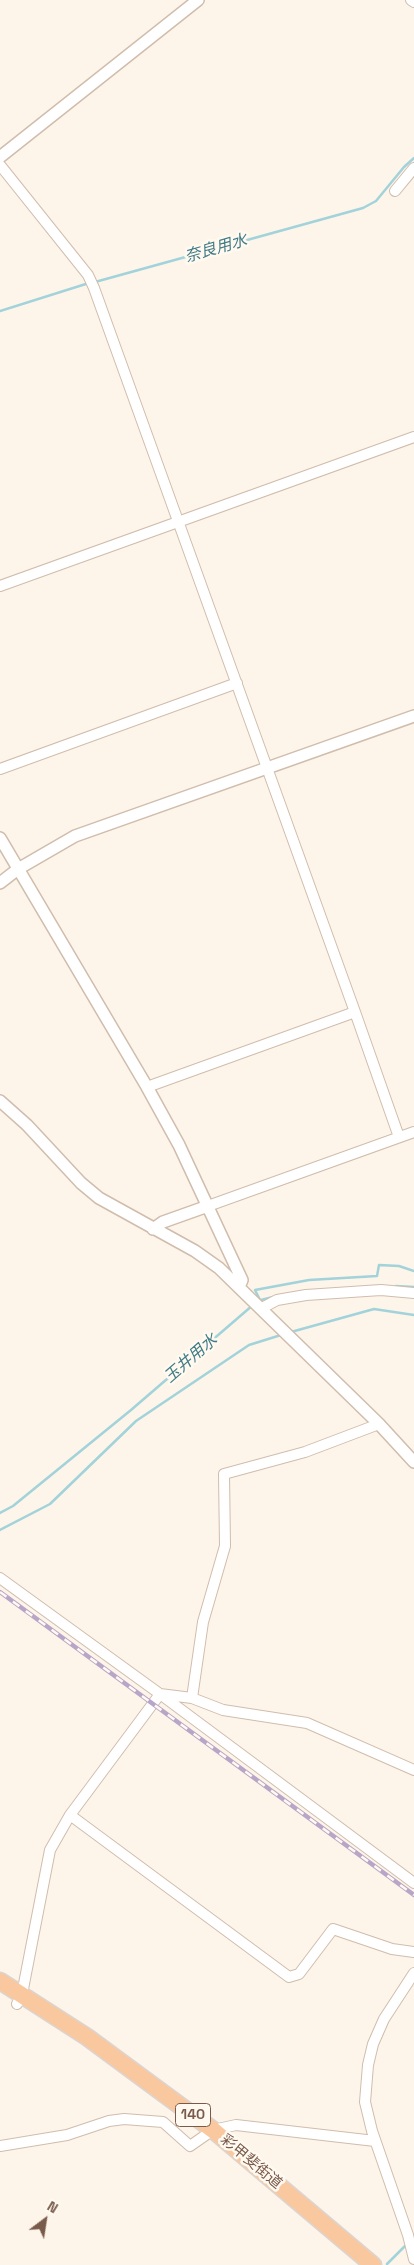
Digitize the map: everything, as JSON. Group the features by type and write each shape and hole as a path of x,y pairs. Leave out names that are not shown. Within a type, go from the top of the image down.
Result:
{"highway":[{"name":"彩甲斐街道","path":"0,1981 20,1999 87,2037 373,2265"},
{"name":"彩甲斐街道","path":"0,1994 20,1999"},
{"name":"彩甲斐街道","path":"209,2133 356,2265"}],"street":[{"path":"0,157 198,0"},
{"path":"0,165 88,275 356,1012 399,1137"},
{"path":"395,191 414,168"},
{"path":"0,586 414,437"},
{"path":"0,769 237,683"},
{"path":"0,883 18,869 75,836 414,716"},
{"path":"0,838 147,1087 179,1145 242,1280 239,1287"},
{"path":"147,1087 356,1012"},
{"path":"0,1100 93,1193 153,1229 195,1251 239,1287 379,1424 414,1462"},
{"path":"153,1229 163,1222 414,1132"},
{"path":"261,1307 276,1300 306,1294 381,1290 414,1293"},
{"path":"192,1698 203,1622 224,1546 224,1474 305,1452 379,1424"},
{"path":"0,1578 160,1694 414,1883"},
{"path":"160,1694 192,1698 223,1710 307,1723 414,1770"},
{"path":"20,1999 50,1850 70,1815 160,1694"},
{"path":"70,1815 289,1977 299,1974 333,1929 392,1949 414,1952"},
{"path":"414,1973 384,2019 373,2044 368,2064 365,2102 375,2141 414,2259"},
{"path":"0,2146 67,2135 109,2121 124,2119 162,2122 190,2146 209,2133 236,2125 375,2141"}],"waterway":[{"name":"奈良用水","path":"95,282 363,208 376,201 404,167 414,158"},
{"name":"奈良用水","path":"0,311 89,283"},
{"path":"260,1300 255,1290 309,1280 377,1276 379,1265 399,1266 414,1271"},
{"name":"玉井用水","path":"396,1286 414,1287"},
{"name":"玉井用水","path":"257,1301 273,1297"},
{"name":"玉井用水","path":"0,1513 13,1506 131,1410 253,1305"},
{"path":"291,1332 374,1309 414,1315"},
{"path":"0,1530 50,1504 136,1421 249,1345 281,1335"},
{"path":"387,2264 407,2244"}],"railway":[{"path":"0,1592 414,1895"}]}
